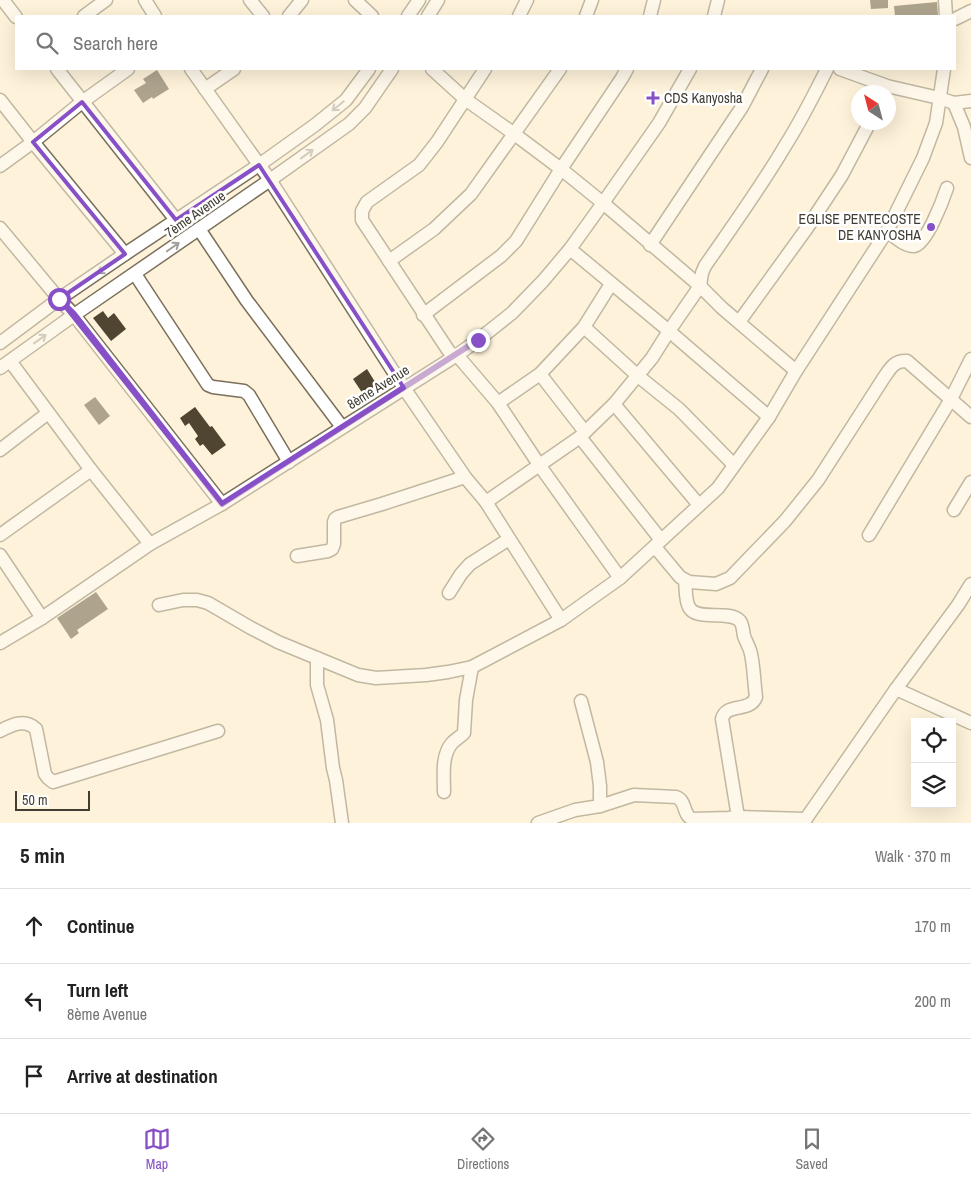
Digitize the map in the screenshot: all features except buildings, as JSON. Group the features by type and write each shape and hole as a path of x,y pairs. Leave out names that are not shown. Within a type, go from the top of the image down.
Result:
{"street":[{"path":"3,0 15,16"},
{"path":"85,15 106,0"},
{"path":"145,0 154,15"},
{"path":"250,0 262,15"},
{"path":"290,15 302,0"},
{"path":"355,0 371,15"},
{"path":"409,15 419,0"},
{"path":"429,15 438,0"},
{"path":"520,15 527,0"},
{"path":"586,15 592,0"},
{"path":"650,15 654,0"},
{"path":"714,15 718,0"},
{"path":"945,0 946,15"},
{"path":"956,19 971,11"},
{"path":"58,70 176,220"},
{"path":"0,166 127,70"},
{"path":"192,70 270,180 404,388 465,477 486,502 562,620"},
{"path":"206,89 233,70"},
{"name":"7ème Avenue","path":"0,343 59,299 259,165 314,125 346,100 368,70"},
{"name":"7ème Avenue","path":"5,364 74,314 135,274 349,124 365,108 391,70"},
{"path":"433,70 464,99 562,169 700,286 722,308 796,371"},
{"path":"484,70 437,142 419,165 368,202 362,211 362,220 423,315 448,350 456,355 498,403 540,466 620,578"},
{"path":"389,261 434,229 471,194 559,70"},
{"path":"423,315 455,292 510,248 516,241 626,70"},
{"name":"8ème Avenue","path":"0,643 42,618 150,544 222,504 456,355 512,313 570,249 603,204 659,123 689,70"},
{"path":"650,245 742,107 761,70"},
{"path":"486,502 540,466 583,434 614,404 638,376 700,286 704,266 784,148 804,115 826,70"},
{"path":"842,70 876,85"},
{"path":"158,605 183,600 196,600 208,603 278,642 358,675 376,678 426,675 472,667 562,620 620,578 718,488 769,417 796,371 886,230 923,158 936,123 944,70"},
{"path":"896,91 939,98 954,103 971,102"},
{"path":"0,100 32,142 125,254"},
{"path":"954,103 964,127 971,158"},
{"path":"739,322 807,228 842,175 866,130"},
{"path":"886,230 902,242 917,246 923,241 942,203 947,188"},
{"path":"0,228 59,299 74,314 222,504"},
{"path":"199,229 247,301 342,427"},
{"path":"570,249 769,417"},
{"path":"135,274 208,385 244,391 249,395 289,462"},
{"path":"498,403 540,374 584,327 611,284"},
{"path":"584,327 638,376 679,409 734,465"},
{"path":"869,535 951,400 971,359"},
{"path":"540,374 680,577 688,582 716,584 730,578 785,521 818,480 894,363 900,360 907,361 971,417"},
{"path":"5,364 48,413 150,544"},
{"path":"614,404 699,505"},
{"path":"0,450 48,413"},
{"path":"0,535 91,470"},
{"path":"297,556 332,549 334,544 334,522 338,517 465,477"},
{"path":"954,510 971,482"},
{"path":"449,593 460,574 470,564 509,540"},
{"path":"0,555 42,618"},
{"path":"685,580 687,604 690,610 698,614 720,615 740,621 744,637 751,652 756,696 754,701 751,704 728,710 723,714 722,718 738,817"},
{"path":"538,823 576,810 600,806 634,794 680,798 684,804 686,814 692,819 738,817 804,821 896,689 965,605 971,584"},
{"path":"317,658 317,684 327,720 342,823"},
{"path":"444,792 444,761 453,742 464,733 466,700 472,667"},
{"path":"896,689 971,723"},
{"path":"581,701 597,762 600,806"},
{"path":"0,731 11,725 31,724 36,729 45,774 53,782 218,731"}],"highlighted area":[{"path":"82,102 176,220 259,165 404,388 222,504 59,299 125,254 33,142"}],"place":[{"name":"CDS Kanyosha","path":"653,98"},
{"name":"EGLISE PENTECOSTE DE KANYOSHA","path":"931,227"}],"route":[{"path":"59,299 74,314 222,504 478,340"}]}
